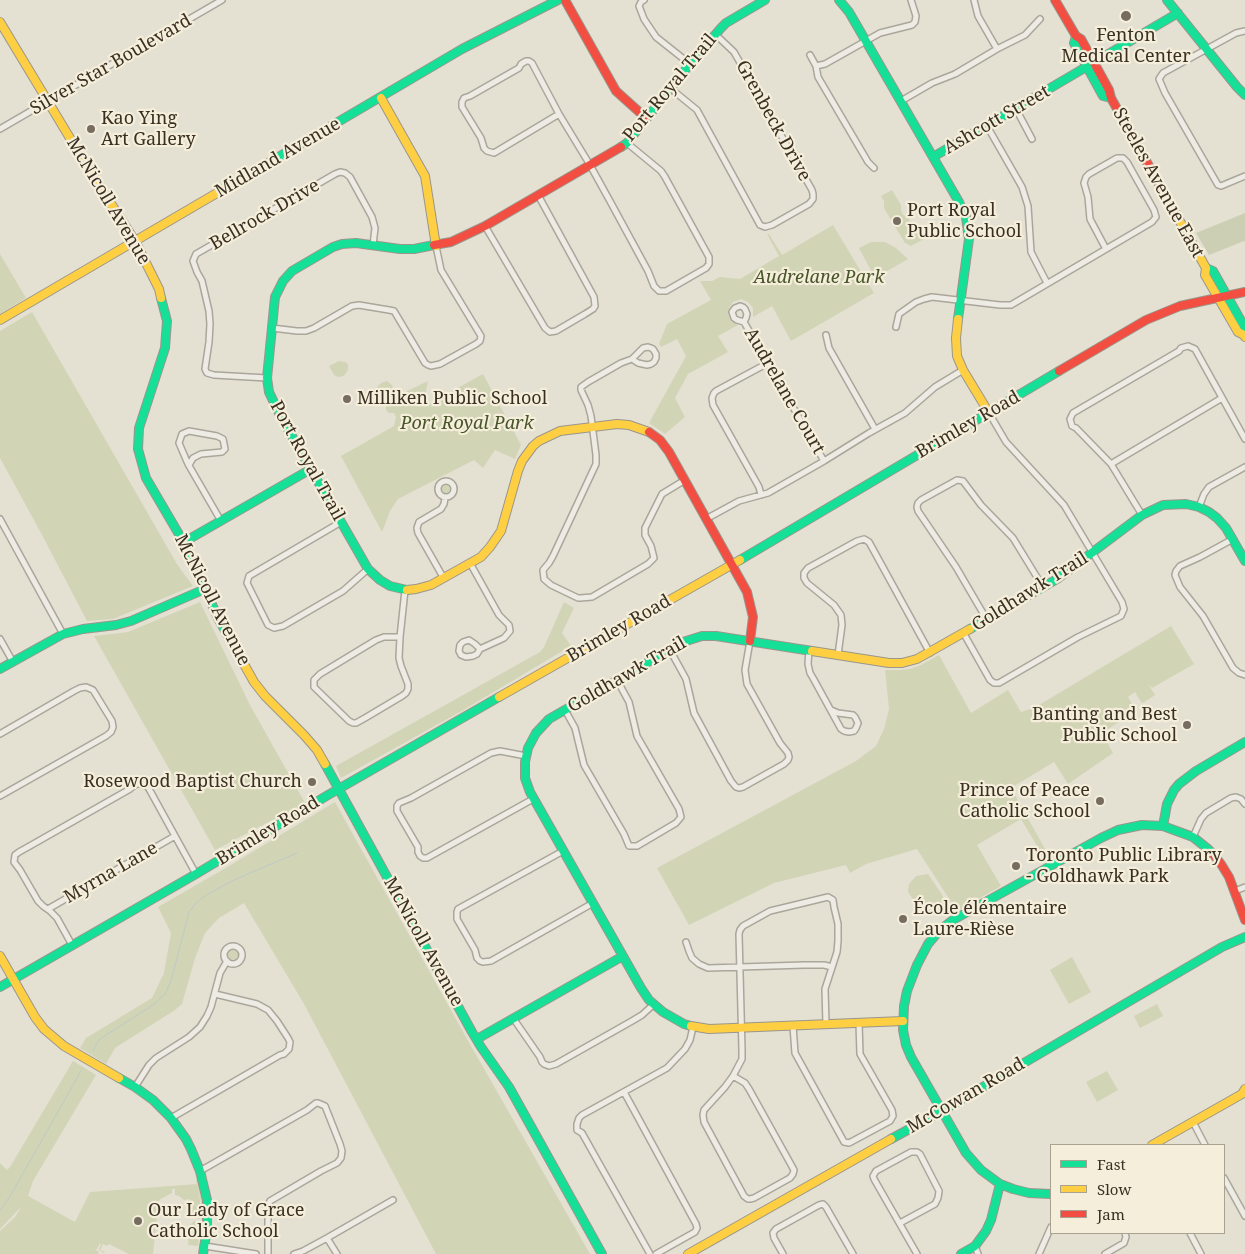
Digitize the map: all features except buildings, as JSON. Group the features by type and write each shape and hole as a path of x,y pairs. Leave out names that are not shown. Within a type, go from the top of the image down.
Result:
{"street":[{"name":"Silver Star Boulevard","path":"0,129 222,0"},
{"name":"Midland Avenue","path":"0,320 462,50 558,0"},
{"path":"565,0 616,91 646,118"},
{"path":"644,0 639,6 644,18 656,36 690,64"},
{"name":"Port Royal Trail","path":"405,590 390,586 368,569 270,396 268,378 275,298 283,281 292,271 337,245 351,243 414,249 436,246 463,237 590,165 627,143 670,88 726,23 765,0"},
{"path":"838,0 850,12 966,217 969,239 956,345 957,356 1003,439 1061,500 1122,602 1124,609 1121,616 1078,637 996,684 990,680 964,634"},
{"path":"816,66 825,64 880,33 912,25 915,22 916,16 911,0"},
{"path":"974,0 978,16 997,49"},
{"name":"Steeles Avenue East","path":"1055,0 1076,36 1081,39 1091,65 1110,92 1111,98 1206,268 1212,271 1245,328 1244,336 1238,332 1205,274 1206,268"},
{"path":"1167,0 1245,95"},
{"name":"Ashcott Street","path":"933,157 1178,13"},
{"path":"900,101 955,74 1024,34 1040,19"},
{"name":"McNicoll Avenue","path":"0,22 88,168 135,241 159,289 167,321 165,348 140,428 138,449 146,478 184,542 218,618 254,682 264,696 317,750 476,1039 509,1087 602,1254"},
{"path":"1245,31 1236,33 1163,73 1159,79 1165,93 1218,185 1221,186 1245,176"},
{"name":"Grenbeck Drive","path":"670,88 697,110 760,224 765,227 772,225 809,204 813,199 812,190 734,52 715,34"},
{"path":"810,55 816,66 818,76 868,162 874,168"},
{"path":"559,114 494,153 484,148 481,138 462,107 462,102 464,98 519,68 526,61 530,61 590,165 648,271 654,286 659,291 666,291 706,268 710,260 666,177 627,143"},
{"path":"272,328 306,331 345,309 359,305 394,311 425,362 431,366 440,364 480,341 481,336 441,270 425,176 380,98"},
{"path":"1016,109 1032,139"},
{"path":"987,126 1022,187 1028,206 1031,252 1047,283"},
{"path":"896,327 899,314 920,300 932,297 1011,305 1152,222 1156,217 1154,210 1123,158 1118,158 1089,174 1084,183 1088,197 1090,220 1106,249"},
{"name":"Bellrock Drive","path":"268,378 214,376 205,369 210,342 209,311 202,281 193,261 196,254 340,172 346,173 350,177 372,217 375,228 373,245"},
{"path":"485,226 545,328 550,332 556,330 585,314 595,306 594,297 538,195"},
{"name":"Brimley Road","path":"0,987 196,874 338,789 732,565 1146,320 1180,306 1245,292"},
{"name":"Audrelane Court","path":"744,322 824,461"},
{"path":"826,336 829,348 875,429"},
{"path":"632,359 647,365 654,362 656,354 648,346 643,348 632,359 581,387 588,405 596,464 553,556 543,570 544,579 551,585 578,598 592,597 648,564 654,558 651,546 645,535 645,528 662,494 685,480"},
{"path":"1142,515 1111,464 1072,426 1070,422 1073,413 1179,351 1181,348 1188,346 1195,349 1245,439"},
{"path":"761,495 759,487 713,405 712,398 714,393 768,363"},
{"path":"706,518 739,501 774,490 905,413 935,387 964,370"},
{"path":"1111,464 1222,398"},
{"path":"400,637 387,637 376,640 320,674 314,680 314,687 352,723 373,714 402,696 408,689 399,658 405,590 416,590 430,585 481,557 486,552 500,530 518,471 532,446 560,431 623,424 649,432 660,440 669,452 747,592 752,606 753,622 745,670 747,684 789,757 788,760 743,787 736,788 694,713 686,679 670,650"},
{"path":"189,465 193,458 201,454 222,452 225,449 223,439 217,436 188,432 182,434 179,443 189,465 221,521"},
{"path":"1199,507 1207,489 1245,467"},
{"path":"184,542 311,469"},
{"path":"987,620 956,568 918,511 918,503 921,500 957,480 963,481 981,505 1013,538 1043,587"},
{"path":"444,577 418,533 417,528 419,522 441,509 445,498"},
{"name":"Goldhawk Trail","path":"903,1021 709,1029 694,1027 663,1012 641,988 533,798 524,770 526,756 532,739 541,726 549,719 670,650 689,640 702,636 716,636 895,663 912,661 964,634 1057,579 1142,515 1167,504 1186,504 1209,512 1226,528 1245,561"},
{"path":"0,519 63,634"},
{"path":"342,522 249,576 247,583 268,625 274,628 283,626 343,591 368,569"},
{"path":"838,655 842,625 841,616 834,605 807,583 804,573 808,568 864,539 869,542 930,653"},
{"path":"1233,539 1180,566 1175,574 1180,587 1203,616 1233,668 1245,675"},
{"path":"470,563 499,615 509,625 510,631 504,638 480,650"},
{"path":"0,669 63,634 83,629 116,626 205,589"},
{"path":"0,639 13,662"},
{"path":"809,650 809,670 831,710 843,730 850,732 856,728 858,722 853,715 831,710"},
{"path":"565,710 575,728 584,765 624,834 628,846 637,846 676,823 681,817 679,809 637,736 629,702 617,680"},
{"path":"0,734 74,691 86,687 94,690 113,726 111,732 106,736 0,796"},
{"path":"1163,826 1167,804 1179,784 1196,771 1245,742"},
{"path":"526,756 500,751 488,754 399,803 397,811 418,847 420,856 427,858 533,798"},
{"path":"72,945 57,918 38,901 14,862 15,855 138,783 148,787 196,874"},
{"path":"1193,837 1201,818 1206,813 1231,798 1241,799 1245,804"},
{"path":"1050,1195 1022,1192 1000,1184 981,1170 968,1156 909,1053 904,1034 904,1006 918,961 930,940 946,926 1107,835 1125,828 1150,825 1163,826 1193,837 1208,849 1229,876 1245,920"},
{"name":"Myrna Lane","path":"48,909 175,836"},
{"path":"563,851 458,909 456,912 457,919 475,950 477,958 483,962 491,962 593,903"},
{"path":"1235,890 1245,887"},
{"path":"733,1076 745,1083 750,1089 794,1170 790,1178 750,1199 744,1196 703,1117 704,1110 722,1092 742,1059 740,930 743,926 774,910 828,897 832,900 838,924 838,947 825,989 826,1024"},
{"name":"McCowan Road","path":"688,1254 942,1111 1222,947 1245,936"},
{"path":"686,942 692,958 704,967 712,969 810,965 824,965 832,968"},
{"path":"0,956 39,1022 54,1038 153,1100 171,1118 186,1139 200,1170 206,1200 207,1228 204,1250 256,1254"},
{"path":"476,1039 623,956"},
{"path":"135,1087 149,1065 156,1058 189,1037 200,1027 207,1016 220,973 227,961"},
{"path":"171,1118 284,1054 289,1049 290,1042 288,1038 268,1010 257,1004 215,994"},
{"path":"513,1018 542,1062 549,1066 556,1064 632,1021 654,1004"},
{"path":"793,1026 795,1053 843,1140 847,1143 890,1121 893,1116 892,1110 860,1054 858,1023"},
{"path":"650,1254 576,1124 582,1115 666,1068 686,1049 694,1027"},
{"path":"624,1092 697,1228 695,1232 656,1254"},
{"path":"1154,1144 1244,1094"},
{"path":"200,1170 307,1110 316,1103 325,1106 340,1144 341,1158 337,1163 270,1201 268,1206 268,1254"},
{"path":"1193,1122 1204,1144"},
{"path":"900,1223 935,1204 938,1198 939,1191 920,1154 916,1152 911,1152 876,1172 874,1179 917,1254"},
{"path":"1225,1180 1245,1216"},
{"path":"961,1254 975,1246 989,1224 1000,1184"},
{"path":"294,1254 328,1238 393,1200"},
{"path":"783,1254 774,1238 773,1233 776,1228 823,1204 853,1254"},
{"path":"1039,1254 1050,1229"},
{"path":"1105,1254 1124,1243 1125,1234"},
{"path":"1191,1234 1201,1254"},
{"path":"328,1238 337,1254"},
{"path":"975,1246 978,1254"}],"green space":[{"path":"892,190 901,205 903,215 907,216 920,237 922,236 924,239 911,246 905,243 884,208 884,201 881,196"},
{"path":"1245,213 1245,242 1209,255 1196,233"},
{"name":"Audrelane Park","path":"833,225 874,293 791,341 772,306 753,317 753,308 748,302 741,299 733,302 728,314 731,321 738,325 718,336 728,352 688,374 675,398 685,417 665,434 649,423 686,356 677,339 661,347 659,344 667,324 711,300 700,281 712,281 720,277 740,279 779,256 767,234 769,234 782,255"},
{"path":"871,242 885,242 896,248 908,259 875,278 859,248"},
{"path":"0,254 26,298 0,314"},
{"path":"32,312 177,564 193,586 113,619 87,621 0,458 0,331"},
{"path":"339,361 348,364 348,370 344,376 338,377 334,375 329,366"},
{"name":"Port Royal Park","path":"483,374 521,445 515,459 495,450 483,468 474,460 398,499 390,511 382,532 341,456 394,426 396,417 394,413 389,413 386,410 386,405 389,401 401,401 403,393 428,381 423,407"},
{"path":"387,381 392,385 396,395 385,401 379,398 377,387"},
{"path":"446,483 452,489 446,495 440,489"},
{"path":"200,602 250,705 305,803 215,850 94,636 128,632"},
{"path":"564,602 574,608 562,633 571,646 460,712 341,778 336,766 540,652"},
{"path":"1171,626 1194,664 1152,688 1148,684 1155,695 1143,703 1135,692 1128,697 1136,711 1102,733 1113,753 1068,784 1054,762 1011,788 1050,858 1046,861 1021,819 977,845 1001,886 957,911 917,849 866,864 850,873 846,865 774,883 689,925 657,868 856,761 876,746 884,729 889,709 885,670 910,669 939,655 971,713 1008,690 1021,712 1034,708"},
{"path":"335,802 590,1254 436,1254 304,1004 244,903 219,918 205,933 195,958 182,1004 115,1048 106,1064 80,1048 86,1038 152,998 164,973 171,933 158,907"},
{"path":"928,874 948,907 942,912 931,916 923,914 908,892 909,884 916,876"},
{"path":"233,948 239,954 233,960 227,954"},
{"path":"1072,957 1091,992 1069,1004 1050,970"},
{"path":"1157,1004 1163,1016 1140,1028 1134,1016"},
{"path":"73,1061 96,1075 33,1181 28,1196 75,1222 90,1192 197,1184 201,1219 196,1217 190,1218 193,1203 189,1199 184,1200 175,1195 175,1189 172,1189 172,1193 159,1200 156,1204 158,1208 153,1254 129,1254 109,1244 107,1246 103,1244 100,1250 104,1253 99,1250 100,1243 97,1249 95,1249 99,1252 98,1254 0,1254 0,1231 15,1217 22,1206 0,1229 0,1163 7,1170 10,1167"},
{"path":"1107,1071 1118,1090 1097,1102 1086,1082"},
{"path":"199,1179 204,1224 201,1248 199,1249 202,1214 196,1180"},
{"path":"194,1221 201,1222 198,1246 188,1245 190,1225"}],"waterway":[{"path":"93,1051 98,1041 103,1037 153,1005 165,994 171,981 189,912 197,902 234,880 297,853"},
{"path":"0,1211 81,1071"}],"traffic: fast":[{"path":"275,159 462,49 558,0"},
{"path":"621,147 627,143 721,28 726,23 765,0"},
{"path":"839,0 849,12 966,217 969,239 958,319"},
{"path":"1167,0 1245,95"},
{"path":"933,157 1178,13"},
{"path":"1076,36 1074,43 1103,96 1111,98"},
{"path":"407,590 390,586 368,569 281,417 269,392 267,378 275,297 283,281 292,271 333,247 342,244 356,243 400,249 414,249 434,245"},
{"path":"1206,268 1213,271 1245,328 1244,335"},
{"path":"161,298 167,321 165,348 139,428 138,449 146,478 187,548 227,634"},
{"path":"740,560 1059,371"},
{"path":"184,542 311,469"},
{"path":"970,629 1057,579 1142,515 1163,505 1186,504 1209,512 1226,528 1245,561"},
{"path":"0,669 63,634 131,621 205,589"},
{"path":"691,1026 663,1012 649,1000 641,988 530,792 525,778 525,762 528,748 536,733 549,719 683,642 702,636 716,636 812,651"},
{"path":"0,987 499,697"},
{"path":"1163,826 1167,804 1179,784 1196,771 1245,742"},
{"path":"325,764 472,1032 509,1087 602,1254"},
{"path":"1050,1194 1029,1193 1000,1184 981,1170 966,1153 906,1045 903,1030 904,1006 907,991 917,965 928,944 939,931 953,920 1118,830 1142,825 1163,826 1193,837 1213,854"},
{"path":"891,1139 1222,947 1245,937"},
{"path":"477,1039 623,956"},
{"path":"119,1078 153,1100 171,1118 191,1149 200,1171 207,1200 207,1228 203,1254"},
{"path":"961,1254 975,1246 986,1231 991,1220 1000,1184"}],"traffic: slow":[{"path":"0,22 88,168 135,241 159,289 161,298"},
{"path":"381,98 425,176 436,246"},
{"path":"0,320 275,159"},
{"path":"1173,209 1206,268 1205,275 1238,332 1245,337"},
{"path":"958,319 957,356 963,370 989,413"},
{"path":"407,590 431,585 481,557 490,547 501,531 522,461 539,441 560,431 617,424 629,425 649,432"},
{"path":"499,697 740,560"},
{"path":"812,651 889,663 902,663 917,659 970,629"},
{"path":"227,634 254,682 317,750 325,764"},
{"path":"0,956 35,1017 44,1029 64,1046 119,1078"},
{"path":"691,1026 709,1029 903,1021"},
{"path":"1154,1144 1242,1094 1245,1089"},
{"path":"688,1254 891,1139"}],"traffic: jam":[{"path":"565,0 616,91 646,118"},
{"path":"1055,0 1076,36 1081,39 1109,90 1111,98 1173,209"},
{"path":"434,245 451,242 485,226 621,147"},
{"path":"1059,371 1146,320 1180,306 1245,292"},
{"path":"649,432 660,440 669,452 747,592 753,617 750,641"},
{"path":"1213,854 1229,877 1245,920"}],"place":[{"name":"Fenton Medical Center","path":"1126,16"},
{"name":"Kao Ying Art Gallery","path":"91,129"},
{"name":"Port Royal Public School","path":"897,221"},
{"name":"Milliken Public School","path":"347,399"},
{"name":"Banting and Best Public School","path":"1187,725"},
{"name":"Rosewood Baptist Church","path":"312,782"},
{"name":"Prince of Peace Catholic School","path":"1100,801"},
{"name":"Toronto Public Library - Goldhawk Park","path":"1016,866"},
{"name":"École élémentaire Laure-Rièse","path":"903,919"},
{"name":"Our Lady of Grace Catholic School","path":"138,1221"}]}
